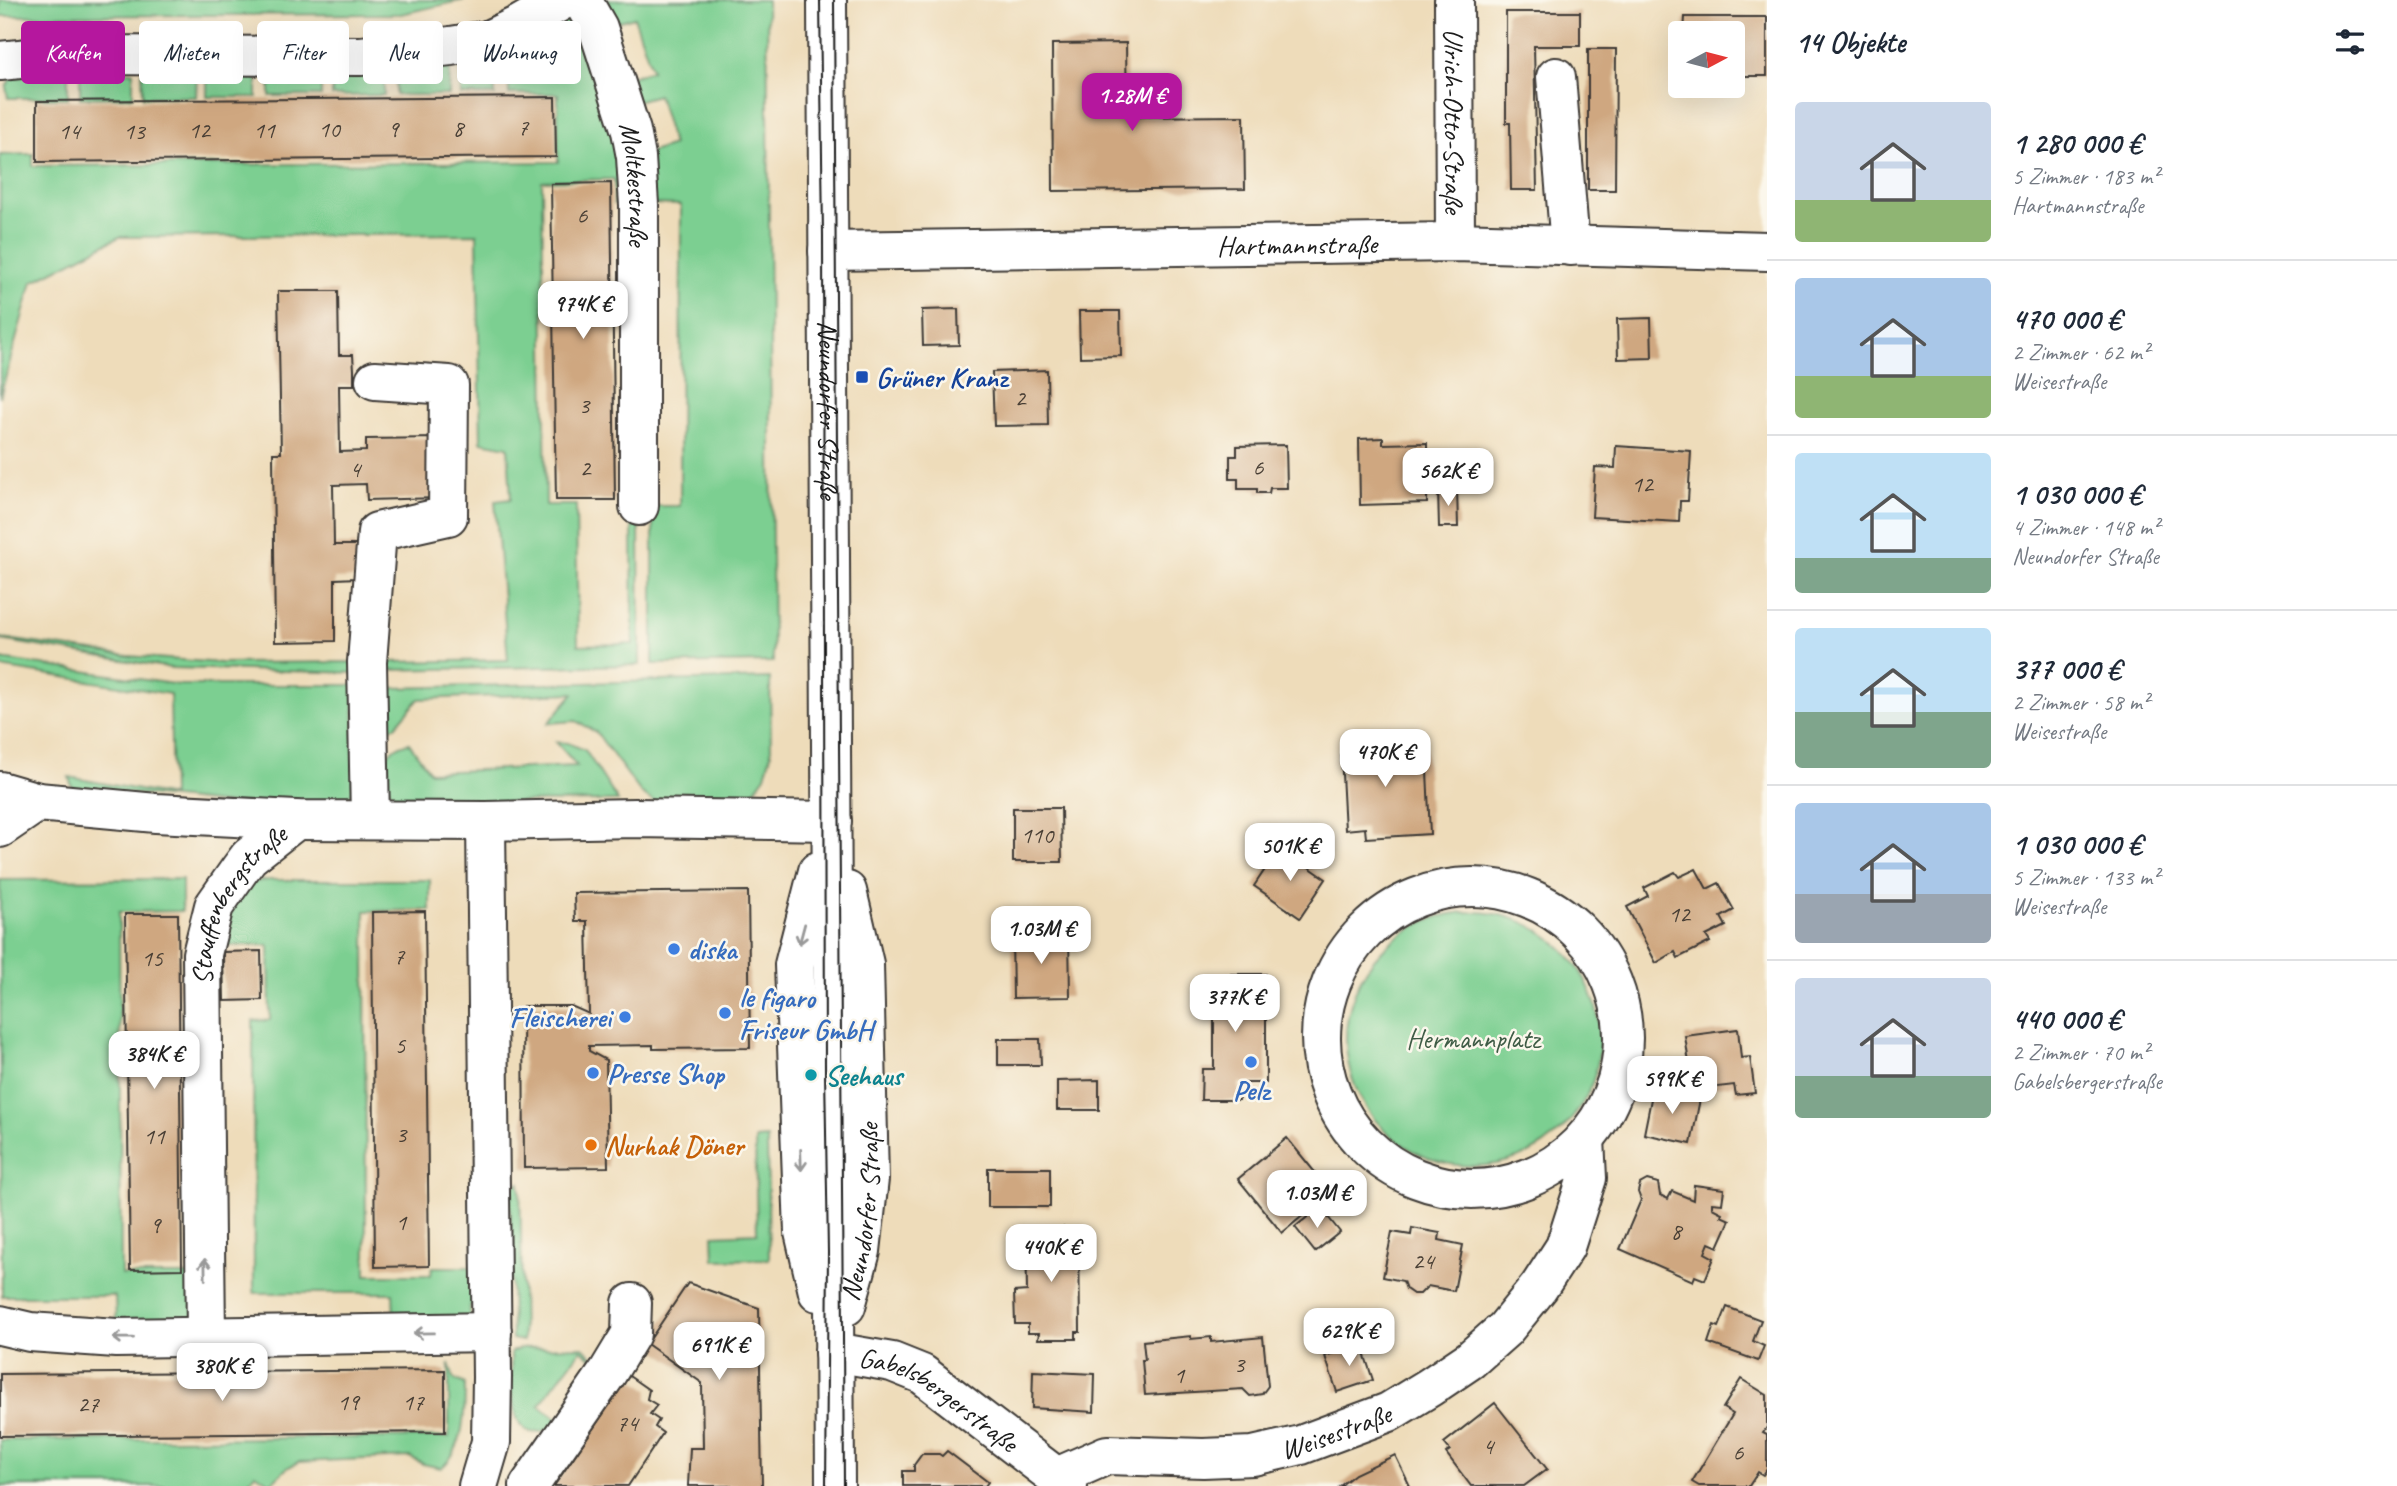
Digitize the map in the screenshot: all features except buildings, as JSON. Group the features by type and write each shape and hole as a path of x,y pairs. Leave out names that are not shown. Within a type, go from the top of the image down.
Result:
{"street":[{"path":"0,61 59,55 361,56 400,52 488,40 562,0"},
{"name":"Moltkestraße","path":"582,0 597,29 631,131 636,157 639,205 639,506"},
{"name":"Neundorfer Straße","path":"827,0 831,821 864,964 869,1179 862,1251 834,1352"},
{"name":"Ulrich-Otto-Straße","path":"1454,0 1455,243"},
{"path":"1556,77 1570,246"},
{"name":"Hartmannstraße","path":"828,251 1455,243 1767,251"},
{"path":"370,818 367,662 377,532 448,516 449,385 376,380"},
{"name":"Stauffenbergstraße","path":"0,791 38,802 156,813 296,820 370,818 486,821 635,818 831,821"},
{"path":"0,828 38,802"},
{"name":"Stauffenbergstraße","path":"206,1337 202,954 214,906 249,857 296,820"},
{"path":"478,1486 491,1442 486,821"},
{"name":"Neundorfer Straße","path":"831,821 793,965 804,1232 834,1352 835,1486"},
{"path":"1463,886 1522,894 1549,907 1573,925 1593,946 1608,972 1619,1000 1623,1029 1622,1059 1615,1088 1603,1115 1585,1139 1564,1159 1538,1175 1511,1185 1481,1190 1451,1188 1423,1181 1395,1169 1371,1151 1351,1130 1336,1103 1326,1076 1321,1047 1322,1017 1329,988 1342,961 1359,937 1381,917 1406,901 1434,891 1463,886"},
{"name":"Weisestraße","path":"1062,1481 1107,1455 1203,1458 1253,1456 1301,1445 1389,1412 1430,1387 1470,1360 1505,1329 1539,1287 1565,1247 1587,1178 1585,1139"},
{"path":"529,1486 631,1334 632,1303"},
{"path":"0,1325 30,1332 116,1338 492,1332"},
{"name":"Gabelsbergerstraße","path":"834,1352 891,1362 922,1374 1062,1481"},
{"path":"491,1442 524,1445 560,1441"}],"green space":[{"path":"0,0 464,0 401,14 0,16"},
{"path":"606,0 767,0 773,662 653,664 653,506 680,506 681,205 652,204 648,153 673,145 658,95 633,102 625,79 652,70 634,17 610,24"},
{"path":"581,27 590,37 628,203 614,204 614,179 542,181 546,505 576,505 578,645 633,644 632,523 639,523 640,665 388,670 387,662 508,660 495,501 511,499 508,447 481,442 477,234 119,237 32,282 0,397 0,155 33,154 33,166 558,162 558,94 509,94 509,84 581,84"},
{"path":"450,66 449,95 396,95 396,84 443,84 443,67"},
{"path":"125,72 133,72 133,97 80,98 80,84 125,84"},
{"path":"243,72 257,72 257,97 207,97 207,84 243,84"},
{"path":"349,73 363,73 363,84 384,84 384,95 332,96 332,84 349,84"},
{"path":"21,77 21,84 68,84 68,98 8,98 6,87 11,78"},
{"path":"142,84 197,84 196,97 143,97"},
{"path":"270,84 321,84 321,96 270,96"},
{"path":"461,84 495,84 495,95 461,95"},
{"path":"0,638 128,656 221,663 358,662 358,673 171,668"},
{"path":"0,659 180,685 355,685 353,793 335,803 258,807 72,787 69,777 172,796 170,694 0,667"},
{"path":"770,678 771,754 765,776 754,791 740,800 654,802 642,794 596,732 576,721 548,723 574,693 419,699 395,727 383,729 379,693 393,688"},
{"path":"556,742 568,743 585,750 618,801 419,803 394,795 385,776 389,753 409,743 430,772 577,766"},
{"path":"182,879 182,911 119,912 121,1275 199,1275 199,1322 116,1322 115,1296 2,1296 0,880"},
{"path":"270,880 430,880 430,910 365,911 366,1275 431,1275 432,1267 478,1267 478,1304 470,1305 470,1321 394,1321 393,1293 254,1293 253,1021 270,1020 269,945 214,946 244,883"},
{"name":"Hermannplatz","path":"1473,912 1510,917 1544,933 1563,949 1579,968 1595,1002 1600,1039 1595,1076 1579,1110 1563,1129 1544,1145 1510,1161 1473,1166 1436,1161 1402,1145 1383,1129 1367,1110 1351,1076 1346,1039 1351,1002 1367,968 1383,949 1402,933 1436,917"},
{"path":"767,1138 769,1259 714,1260 713,1235 757,1233 755,1139"},
{"path":"520,1183 523,1341 512,1339 510,1187"},
{"path":"583,1347 608,1372 581,1350 539,1405 561,1422 543,1431 530,1432 521,1426 513,1399 511,1352 521,1348"},
{"path":"449,1363 454,1379 465,1384 465,1406 455,1451 441,1468 423,1464 410,1457 298,1462 271,1483 255,1473 246,1486 0,1486 0,1440 449,1437"}],"tram line":[{"path":"820,0 828,1252 826,1486"},
{"path":"834,0 844,1486"}],"place":[{"name":"Grüner Kranz","path":"862,377"},
{"name":"diska","path":"674,949"},
{"name":"le figaro Friseur GmbH","path":"725,1013"},
{"name":"Fleischerei","path":"625,1017"},
{"name":"Pelz","path":"1251,1062"},
{"name":"Presse Shop","path":"593,1073"},
{"name":"Seehaus","path":"811,1075"},
{"name":"Nurhak Döner","path":"591,1145"}]}
